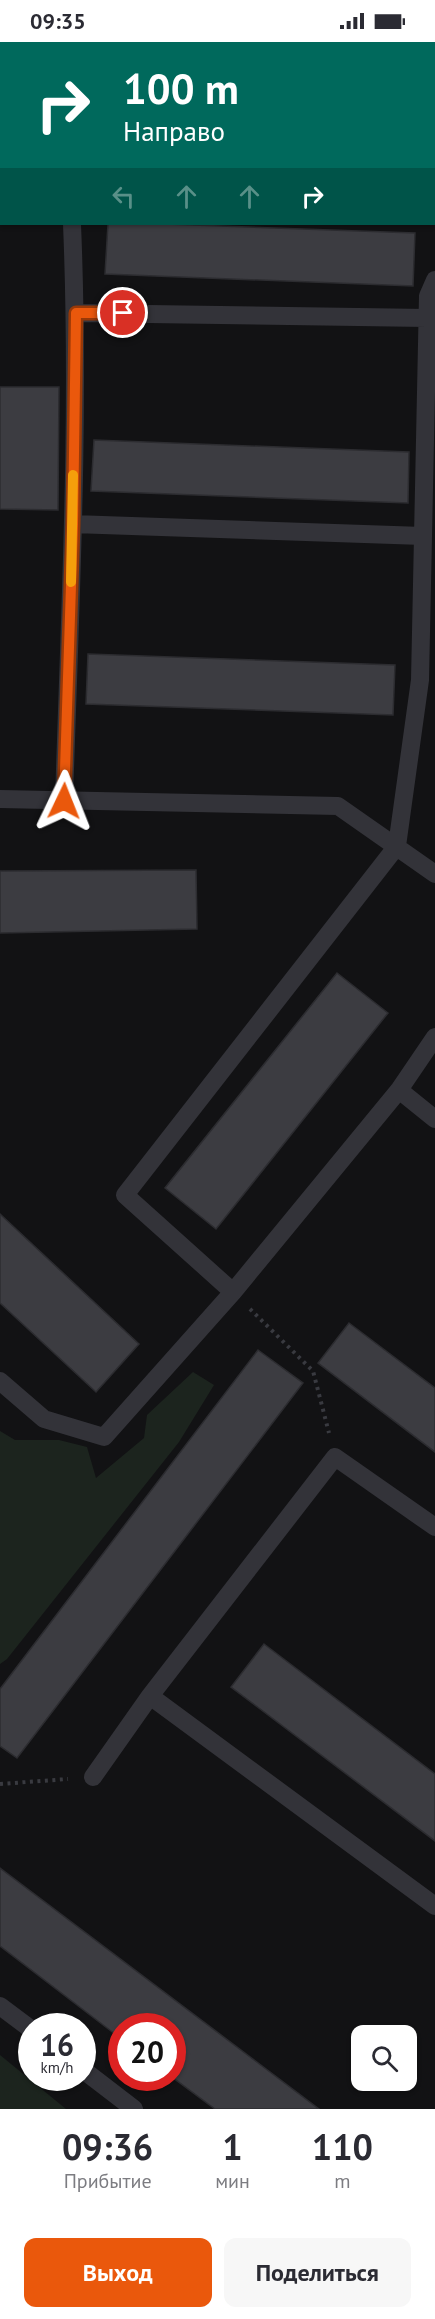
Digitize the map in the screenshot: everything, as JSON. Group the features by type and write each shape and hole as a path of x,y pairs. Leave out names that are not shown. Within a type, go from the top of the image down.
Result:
{"lane":[{"path":"64,801 73,524 76,313 72,225"},
{"path":"232,1292 125,1196 397,846 420,680 428,296 435,280"},
{"path":"76,313 428,318"},
{"path":"73,524 423,536"},
{"path":"0,799 338,806 435,874"},
{"path":"0,1381 44,1419 104,1437 232,1292 399,1090 435,1037"},
{"path":"399,1090 435,1119"},
{"path":"93,1777 150,1696 335,1456 435,1527"},
{"path":"150,1696 435,1906"},
{"path":"0,2006 18,2020"},
{"path":"96,2080 134,2109"}],"path":[{"path":"232,1292 313,1371 335,1456"},
{"path":"0,1784 93,1777"}],"shaded area":[{"path":"193,1372 214,1385 179,1442 7,1659 0,1664 0,1431 15,1440 59,1440 87,1447 96,1478 144,1438 147,1415"},
{"path":"0,2055 18,2070 18,2091 44,2091 66,2109 0,2109"}],"building":[{"path":"108,225 193,225 415,233 413,286 105,274"},
{"path":"0,387 59,387 58,510 0,509"},
{"path":"94,440 409,452 408,503 91,491"},
{"path":"88,654 395,665 393,715 86,704"},
{"path":"196,870 197,929 0,933 0,871"},
{"path":"337,973 388,1013 216,1229 165,1188"},
{"path":"0,1214 139,1344 96,1392 0,1303"},
{"path":"349,1323 435,1388 435,1452 318,1363"},
{"path":"258,1350 303,1383 17,1758 0,1746 0,1689"},
{"path":"264,1644 435,1774 435,1841 231,1687"},
{"path":"0,1868 319,2109 215,2109 186,2087 186,2013 108,2013 108,2029 96,2020 96,2013 87,2013 0,1946"}],"slow traffic":[{"path":"71,582 73,475"}],"route":[{"path":"64,801 73,524 76,313 123,313"}]}
